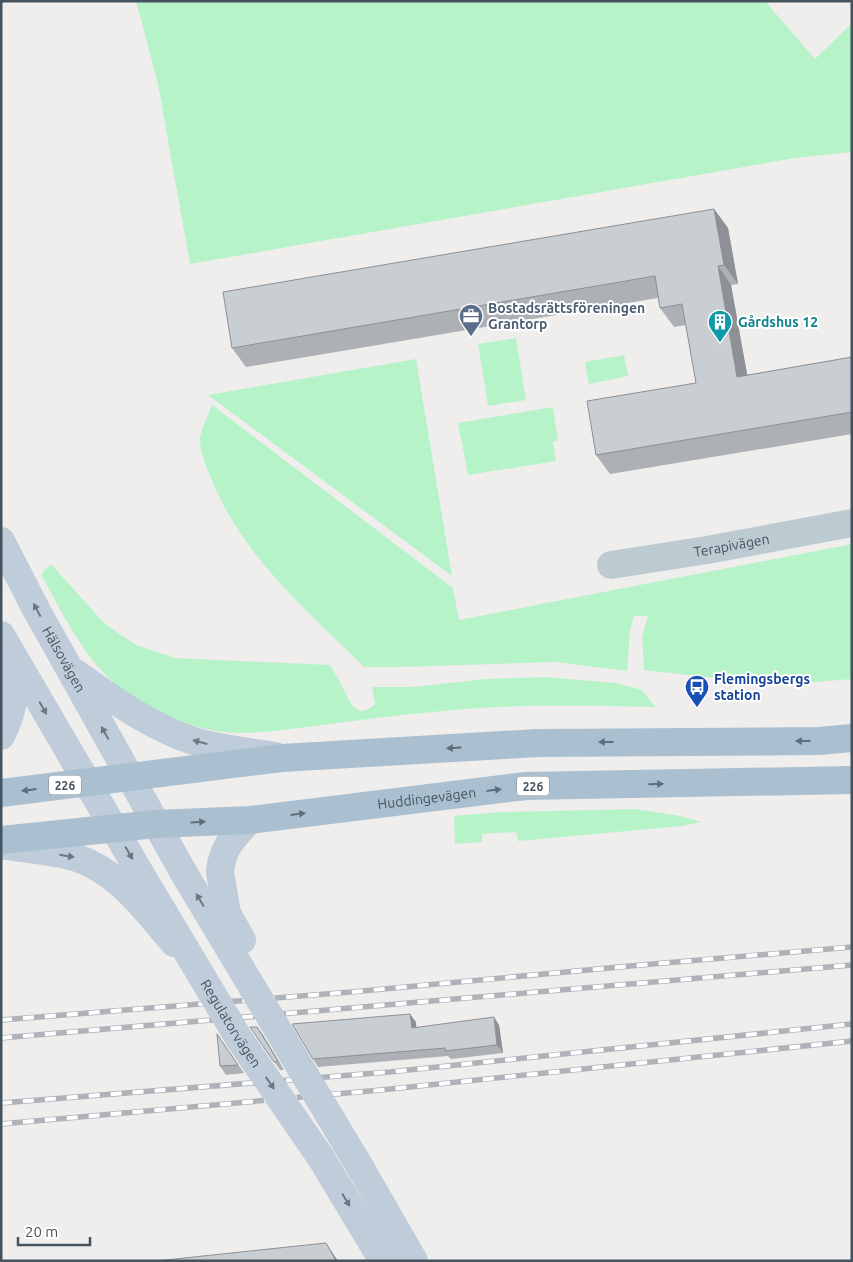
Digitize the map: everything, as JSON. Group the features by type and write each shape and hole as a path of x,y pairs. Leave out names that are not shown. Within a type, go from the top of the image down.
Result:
{"main road":[{"name":"226","path":"1,793 282,758 538,743 819,741 852,738"},
{"name":"Huddingevägen","path":"1,840 156,824 250,820 526,786 852,780"}],"street":[{"name":"Terapivägen","path":"611,565 707,550 852,523"},
{"name":"Hälsovägen","path":"1,541 38,613 129,776"},
{"path":"1,736 10,718 14,694 13,674 2,637"},
{"path":"2,637 87,782"},
{"path":"69,668 122,705 161,728 198,742 282,758"},
{"path":"129,776 185,875 360,1167 414,1261"},
{"name":"Regulatorvägen","path":"87,782 114,828 131,880 194,964 238,1037 321,1158 383,1261"},
{"path":"250,820 228,844 221,858 220,872 227,913 360,1167"},
{"path":"1,845 76,858 106,872 131,880"}],"green space":[{"path":"136,1 765,1 815,59 852,23 852,152 795,158 190,264 158,84"},
{"path":"516,338 526,400 488,406 478,344"},
{"path":"624,355 628,376 589,384 585,362"},
{"path":"416,359 452,576 208,395"},
{"path":"212,405 453,588 459,620 852,544 852,679 777,685 644,670 642,637 648,616 634,616 630,630 627,671 556,662 364,667 280,583 260,560 227,512 207,469 200,441 201,433"},
{"path":"553,407 558,440 553,442 556,461 468,475 458,423"},
{"path":"51,564 105,624 136,645 175,658 330,665 351,703 358,710 363,711 375,704 372,687 413,687 487,679 545,677 615,683 642,690 655,707 496,707 409,714 266,732 234,733 206,729 188,724 153,709 120,688 106,675 79,641 41,574"},
{"path":"635,809 680,816 701,822 682,826 518,841 516,832 482,834 482,842 455,844 454,816 503,812"}],"building":[{"path":"714,209 724,265 718,266 737,377 852,357 852,412 596,455 587,401 696,383 682,304 660,308 655,276 232,348 223,292"},
{"path":"410,1014 412,1028 494,1017 497,1045 445,1051 445,1048 313,1059 292,1024"},
{"path":"250,1027 257,1027 278,1061 274,1062"},
{"path":"217,1034 219,1037 238,1065 220,1066"},
{"path":"326,1243 336,1261 156,1261"}],"railway":[{"path":"1,1020 351,992 852,947"},
{"path":"1,1038 852,965"},
{"path":"1,1103 389,1072 852,1024"},
{"path":"1,1124 381,1090 852,1041"}],"place":[{"name":"Bostadsrättsföreningen Grantorp","path":"471,337"},
{"name":"Gårdshus 12","path":"720,343"},
{"name":"Flemingsbergs station","path":"697,708"}]}
